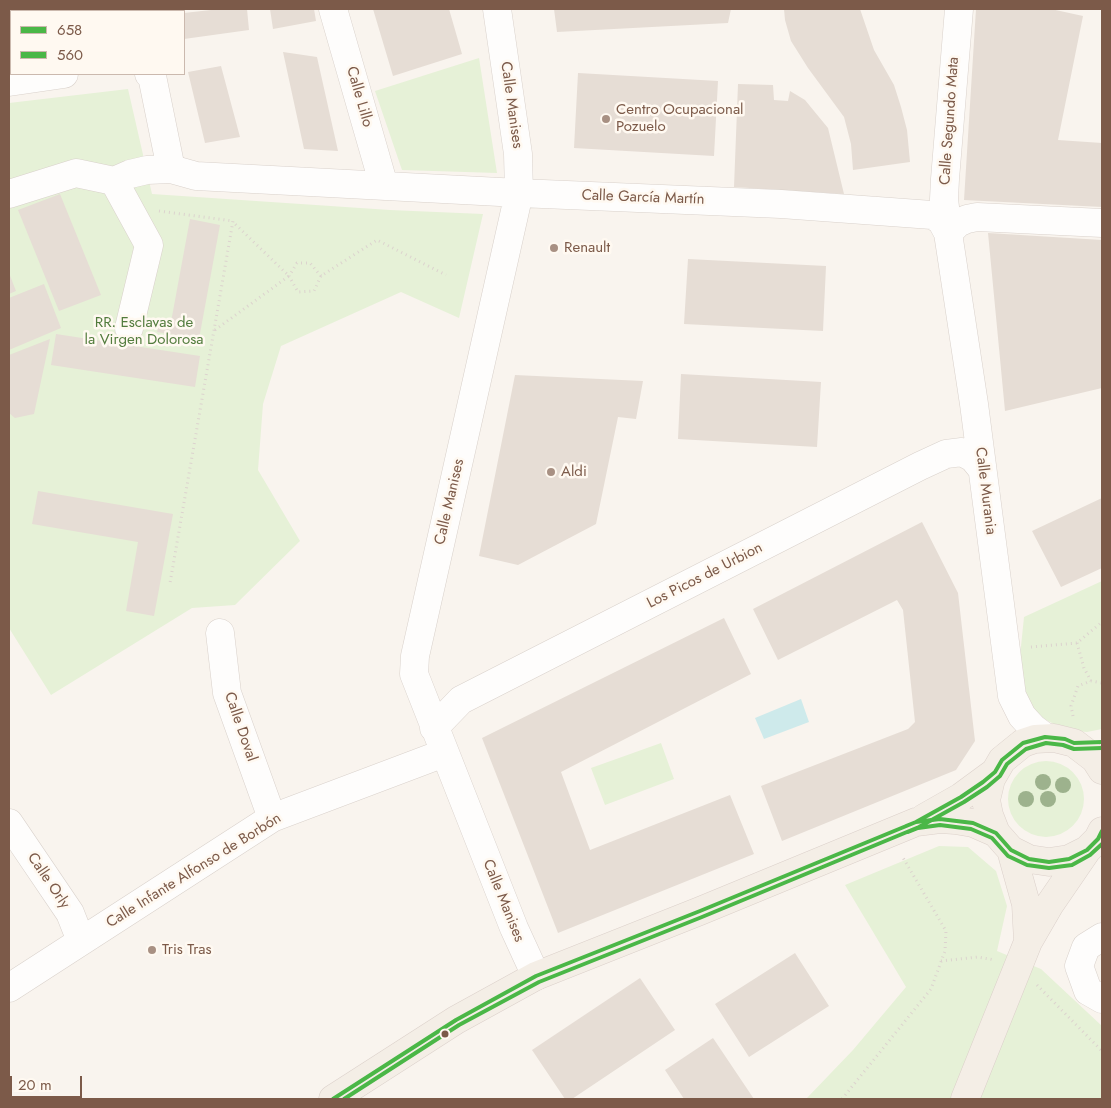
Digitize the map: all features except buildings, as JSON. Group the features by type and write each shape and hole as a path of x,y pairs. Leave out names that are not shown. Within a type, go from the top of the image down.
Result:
{"main road":[{"path":"1023,954 1026,904 1003,841 989,815 986,800 987,789 1002,760 1024,743 1045,737 1065,739 1074,732"},
{"path":"1074,732 1102,742"},
{"path":"1074,732 1102,770"},
{"path":"333,1099 456,1020 536,976 916,822 961,798 995,772"},
{"path":"916,822 940,819 973,823 1029,859 1049,862 1069,859 1094,840"},
{"path":"965,1099 1023,954 1050,904 1094,840"}],"street":[{"name":"Calle Lillo","path":"333,9 384,186"},
{"name":"Calle Manises","path":"497,9 518,154 519,193 415,656 414,674 514,928 536,976"},
{"name":"Calle Segundo Mata","path":"948,232 944,199 959,9"},
{"path":"9,82 57,75"},
{"path":"150,75 171,169"},
{"name":"Calle García Martín","path":"114,180 147,170 171,169 196,176 519,193 781,204 932,215 941,220 948,232"},
{"path":"9,194 76,173 114,180 149,245 130,328"},
{"path":"948,232 958,223 977,217 1102,223"},
{"name":"Calle Murania","path":"948,232 1012,696 1022,716 1045,737"},
{"name":"Los Picos de Urbion","path":"439,739 461,700 920,466 946,454 962,452 973,458 982,469"},
{"name":"Calle Doval","path":"220,633 227,693 272,818"},
{"name":"Calle Infante Alfonso de Borbón","path":"9,988 272,818 439,755 439,739"},
{"name":"Calle Orly","path":"9,823 70,913 82,941"},
{"path":"1102,937 1086,947 1079,966 1088,992 1102,999"}],"path":[{"path":"152,210 233,221 289,276 298,292 314,291 321,276 377,240 446,275"},
{"path":"170,584 233,221"},
{"path":"215,330 289,276 296,264 310,263 321,276"},
{"path":"1031,654 1030,647 1077,643 1102,622"},
{"path":"1077,643 1084,668 1091,681"},
{"path":"1074,732 1071,706 1078,686 1091,681 1102,683"},
{"path":"842,1099 931,989 945,951 946,931 901,855 906,852"},
{"path":"941,961 1023,954 1102,1051"}],"green space":[{"path":"479,58 497,173 402,170 375,91"},
{"name":"RR. Esclavas de la Virgen Dolorosa","path":"128,89 152,194 390,210 483,214 459,318 401,292 281,346 263,404 258,470 300,541 235,605 192,608 51,695 9,628 9,103"},
{"path":"1102,581 1102,729 1087,732 1066,730 1044,719 1025,700 1019,666 1024,617"},
{"path":"661,743 674,779 605,805 591,768"},
{"path":"1046,761 1061,764 1073,772 1081,784 1084,799 1081,814 1073,826 1061,834 1046,837 1031,834 1019,826 1011,814 1008,799 1011,784 1019,772 1031,764"},
{"path":"939,846 968,847 996,871 1007,906 997,951 1041,969 1102,1026 1102,1099 806,1099 853,1050 906,987 845,885"}],"water":[{"path":"801,699 809,722 764,739 755,718"}],"transit line":[{"name":"658","path":"333,1099 456,1020 536,976 916,822 961,797 983,782 995,772 1002,760 1023,743 1045,737 1065,739 1074,743 1102,742"},
{"name":"560","path":"344,1099 459,1025 539,982 919,827 987,787 1000,776 1007,764 1026,749 1046,743 1063,745 1074,749 1102,748"},
{"name":"658","path":"906,826 916,822 940,819 973,823 996,833 1011,850 1029,859 1049,862 1069,859 1087,850 1098,839 1102,831"},
{"name":"560","path":"908,832 918,828 940,825 971,829 992,838 1008,856 1027,865 1049,868 1072,865 1090,855 1102,844"}],"place":[{"name":"Centro Ocupacional Pozuelo","path":"606,119"},
{"name":"Renault","path":"554,248"},
{"name":"Aldi","path":"551,472"},
{"name":"Tris Tras","path":"152,950"}]}
